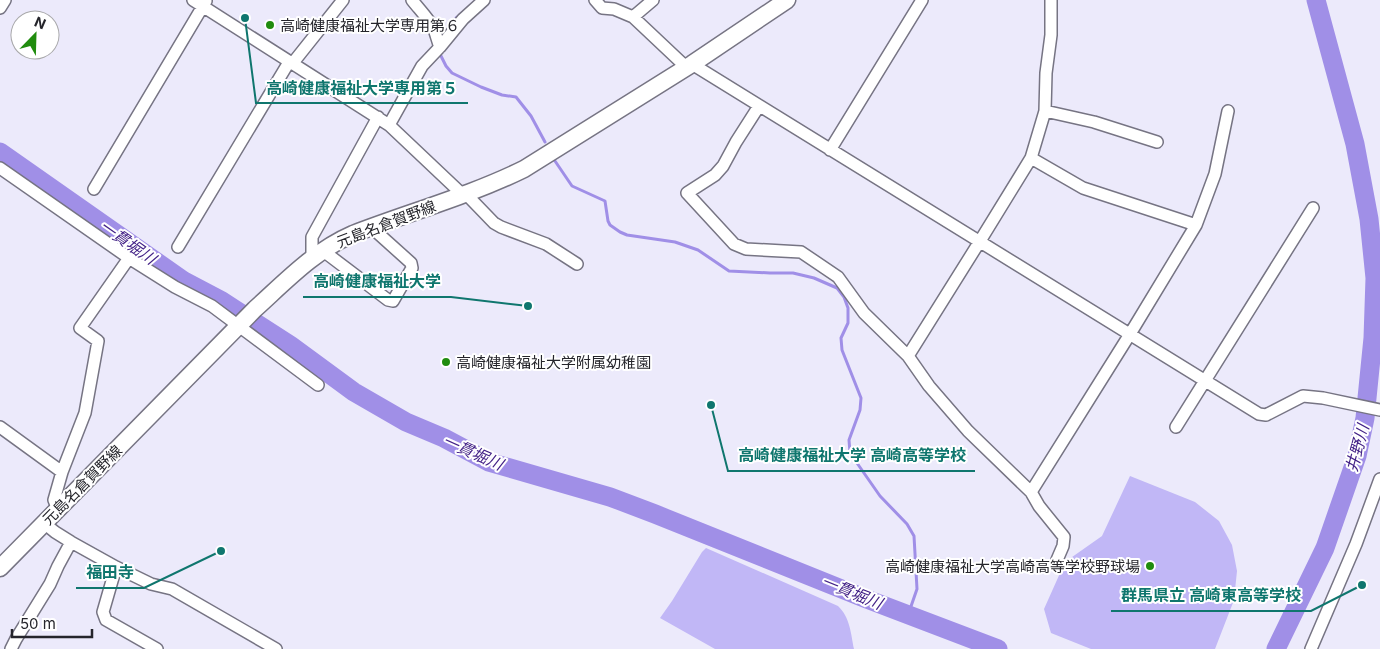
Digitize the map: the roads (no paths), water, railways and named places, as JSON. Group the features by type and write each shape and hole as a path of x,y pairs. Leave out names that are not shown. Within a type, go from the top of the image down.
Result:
{"main road":[{"name":"元島名倉賀野線","path":"0,568 255,309 317,254 337,241 371,227 464,195 501,180 524,168 689,65 787,0"}],"street":[{"path":"0,8 5,0"},
{"path":"178,247 291,63 343,0"},
{"path":"412,0 434,30 440,47"},
{"path":"389,125 422,66 463,19 484,0"},
{"path":"595,0 602,8 614,9 633,17 689,65 980,241 1259,414 1266,415 1303,396 1323,398 1380,410"},
{"path":"633,17 653,0"},
{"path":"830,150 922,0"},
{"path":"908,356 1030,158 1046,111 1046,73 1051,35 1051,0"},
{"path":"94,189 201,2 291,63 389,125 494,223 546,244 577,264"},
{"path":"759,106 723,166 715,175 687,193 734,244 746,249 801,252 838,277 864,313 908,356 928,386 968,431 1031,492 1038,506 1064,537 1063,546 1057,560"},
{"path":"1046,111 1094,122 1157,142"},
{"path":"1031,492 1196,226 1215,174 1228,111"},
{"path":"371,227 411,263 412,268 393,301 388,300 317,254 312,238 378,118"},
{"path":"1030,158 1083,188 1196,226"},
{"path":"0,168 129,258 176,287 212,306 318,385"},
{"path":"1176,427 1313,208"},
{"path":"58,510 54,500 62,472 85,413 98,341 80,328 129,258"},
{"path":"0,427 62,472"},
{"path":"1311,649 1356,544 1380,479"},
{"path":"44,523 71,542 116,567 151,584 172,589 276,649"},
{"path":"11,649 50,584 71,542"},
{"path":"116,567 103,612 106,620 156,649"}],"waterway":[{"name":"井野川","path":"1276,649 1325,548 1357,456 1365,418 1373,338 1375,278 1369,219 1355,144 1316,0"},
{"path":"449,28 457,17"},
{"path":"440,54 452,73 502,95 516,97 531,116 545,142"},
{"name":"一貫堀川","path":"0,152 184,281 222,301 290,345 354,392 406,422 444,438 489,462 610,497 998,649"},
{"path":"555,161 572,186 605,201 608,221 610,225 620,232 627,235 675,242 698,250 729,271 793,273 814,278 837,288 844,297 848,308 848,323 841,338 842,350 861,398 860,410 849,440 850,453 880,496 907,524 914,536 917,589 908,615"}],"place":[{"name":"高崎健康福祉大学専用第５","path":"245,18"},
{"name":"高崎健康福祉大学専用第６","path":"270,25"},
{"name":"高崎健康福祉大学","path":"528,306"},
{"name":"高崎健康福祉大学附属幼稚園","path":"446,362"},
{"name":"高崎健康福祉大学 高崎高等学校","path":"711,405"},
{"name":"福田寺","path":"221,551"},
{"name":"高崎健康福祉大学高崎高等学校野球場","path":"1150,566"},
{"name":"群馬県立 高崎東高等学校","path":"1362,585"}]}
